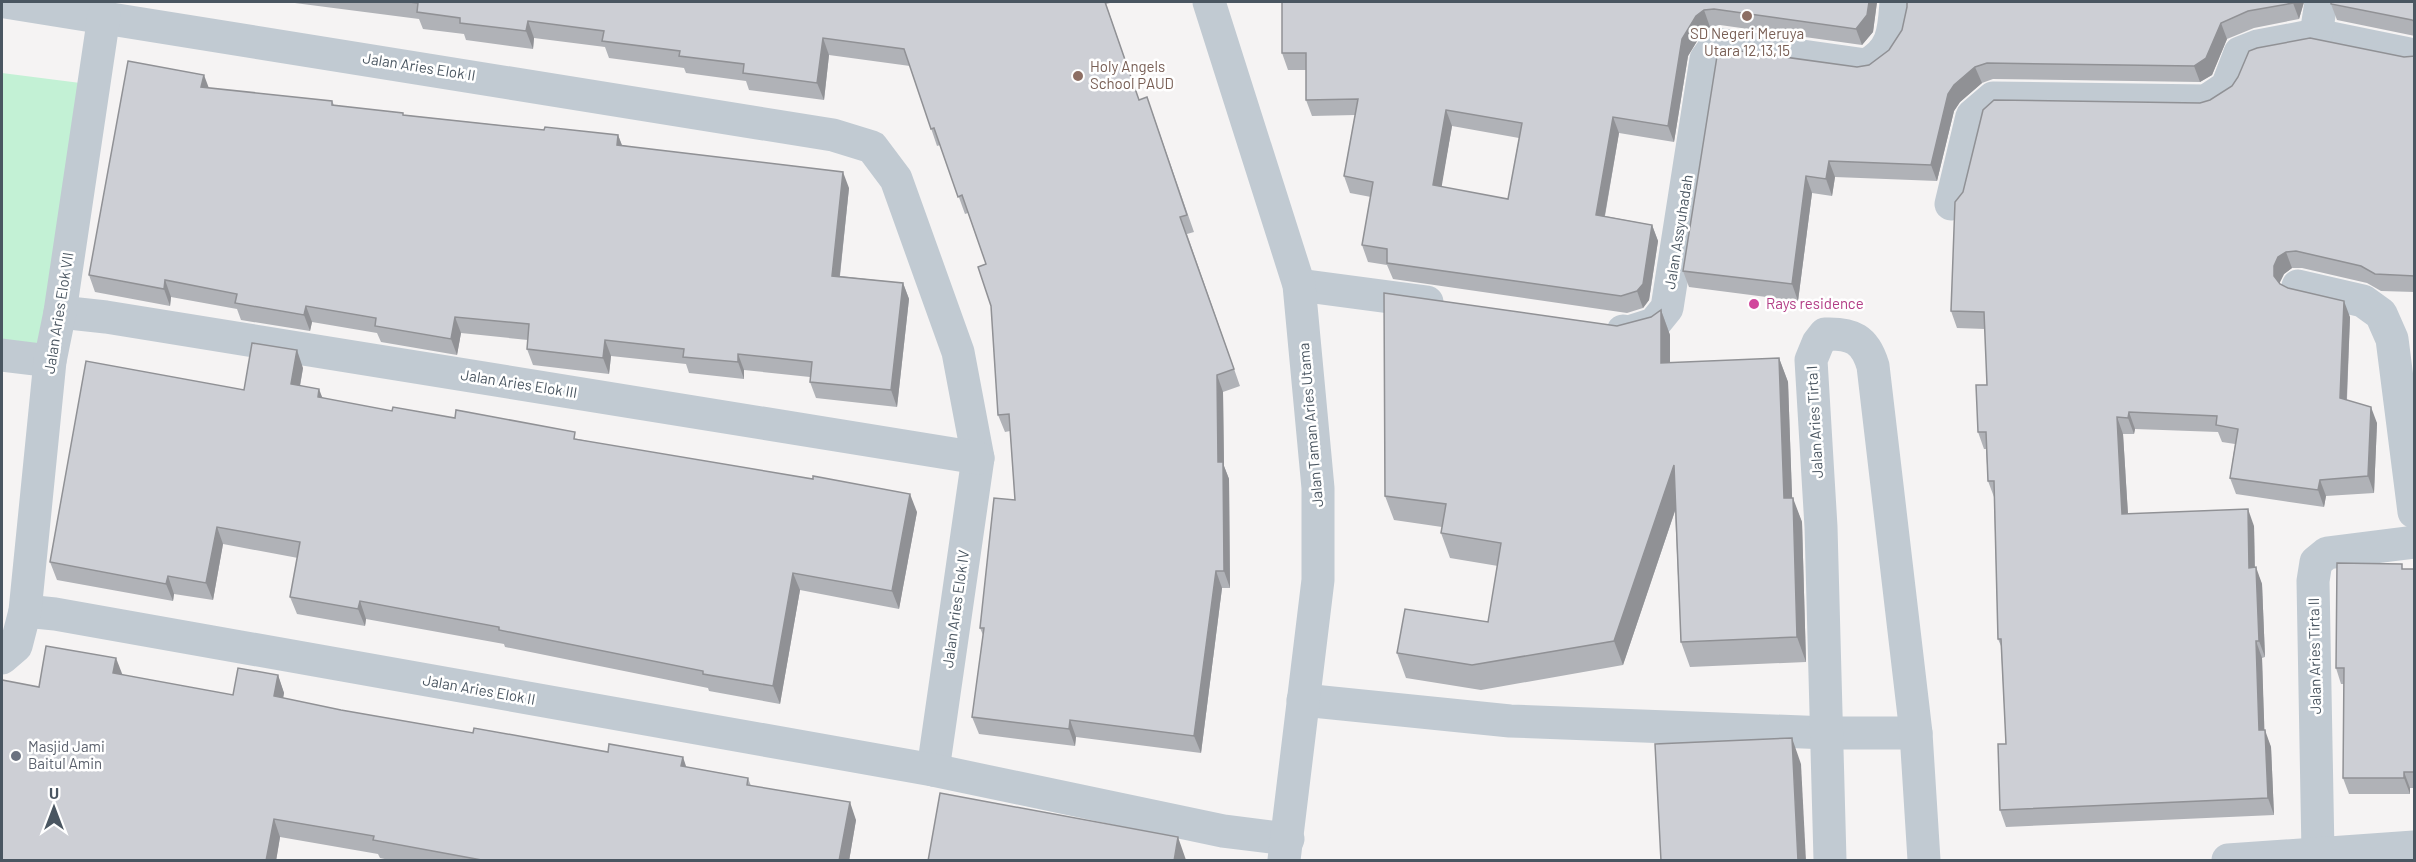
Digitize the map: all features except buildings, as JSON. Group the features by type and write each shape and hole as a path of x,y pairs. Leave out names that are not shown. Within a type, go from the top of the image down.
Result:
{"street":[{"name":"Jalan Aries Elok II","path":"4,2 104,16 833,135"},
{"name":"Jalan Taman Aries Utama","path":"1209,2 1299,285 1318,488 1318,580 1286,850"},
{"name":"Jalan Assyuhadah","path":"1595,327 1629,332 1654,324 1667,308 1706,59 1717,44 1866,65 1876,60 1890,45 1896,2"},
{"path":"2316,34 2321,2"},
{"name":"Jalan Aries Elok VII","path":"2,658 16,646 25,611 50,361 60,312 104,16"},
{"path":"1951,204 1972,116 1993,98 2206,101 2227,87 2240,53 2258,46 2316,34 2415,55"},
{"name":"Jalan Aries Elok IV","path":"833,135 872,147 896,179 958,352 978,458 933,770"},
{"path":"1299,285 1459,307"},
{"path":"2298,286 2363,301 2381,314 2392,339 2415,512"},
{"name":"Jalan Aries Elok III","path":"60,312 130,320 978,458"},
{"name":"Jalan Aries Tirta I","path":"1828,733 1821,527 1811,360 1818,343 1825,334 1844,333 1861,342 1869,353 1873,366 1916,733"},
{"path":"2,355 50,361"},
{"name":"Jalan Aries Tirta II","path":"2318,853 2313,581 2316,562 2327,553 2415,542"},
{"name":"Jalan Aries Elok II","path":"25,611 67,616 933,770"},
{"path":"1303,700 1510,721 1828,733 1916,733 1924,861"},
{"path":"1828,733 1830,861"},
{"path":"933,770 1223,831 1286,850"},
{"path":"2228,861 2415,847"}],"green space":[{"path":"2,73 96,85 54,350 2,341"}],"place":[{"name":"SD Negeri Meruya Utara 12,13,15","path":"1747,16"},
{"name":"Holy Angels School PAUD","path":"1078,76"},
{"name":"Rays residence","path":"1754,304"},
{"name":"Masjid Jami Baitul Amin","path":"16,756"}]}
